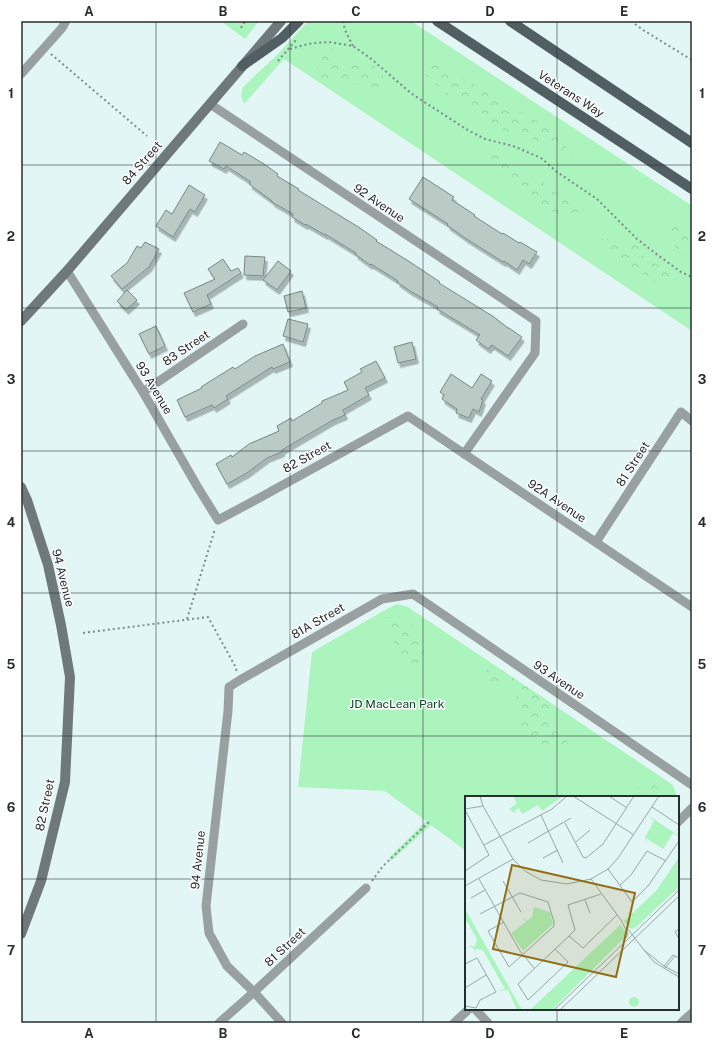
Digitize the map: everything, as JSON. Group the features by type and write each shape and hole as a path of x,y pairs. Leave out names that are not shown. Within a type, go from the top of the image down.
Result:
{"main road":[{"path":"242,66 282,38 299,21"},
{"name":"Veterans Way","path":"437,21 692,189"},
{"path":"510,21 692,143"}],"street":[{"path":"21,74 62,28 66,21"},
{"name":"84 Street","path":"21,321 67,271 281,21"},
{"name":"92 Avenue","path":"210,104 536,321 535,353 464,454"},
{"name":"93 Avenue","path":"67,271 143,392 218,520"},
{"name":"83 Street","path":"143,392 243,324"},
{"name":"81 Street","path":"596,542 681,412 692,421"},
{"name":"92A Avenue","path":"408,416 692,606"},
{"name":"82 Street","path":"218,520 408,416"},
{"name":"94 Avenue","path":"21,487 27,500 48,565 61,625 70,678"},
{"name":"93 Avenue","path":"413,594 692,785"},
{"name":"81A Street","path":"240,680 382,599 413,594"},
{"name":"82 Street","path":"21,934 41,881 65,782 70,678"},
{"name":"94 Avenue","path":"240,680 229,687 227,719 206,906 209,932 227,966 254,992 282,1023"},
{"path":"679,821 692,808"},
{"name":"81 Street","path":"219,1023 366,888"},
{"path":"454,1023 469,1010"},
{"path":"476,1010 488,1023"},
{"path":"681,1023 692,1013"}],"path":[{"path":"241,28 245,21"},
{"path":"343,21 345,30 353,46"},
{"path":"631,21 692,60"},
{"path":"290,49 315,43 329,42 353,46 370,58 412,94 466,130 485,139 513,146 540,158 557,172 597,199 637,239 676,268 692,277"},
{"path":"44,48 147,136"},
{"path":"187,619 218,520"},
{"path":"83,633 208,617 235,666 240,680"},
{"path":"366,888 383,866 430,821"}],"green space":[{"path":"221,21 259,21 245,39"},
{"path":"308,21 411,21 692,206 692,331 284,59 244,104 241,96 243,87 279,53"},
{"path":"333,49 345,64 372,63 391,85 387,89 361,86 343,79 336,82 318,76 317,52"},
{"path":"431,59 552,130 573,156 570,163 542,143 499,129 446,94 420,70"},
{"path":"503,150 511,168 538,179 582,211 568,216 550,211 499,177 478,152"},
{"path":"676,220 692,226 692,258 678,251 669,237"},
{"path":"600,239 609,239 618,244 639,243 642,255 646,261 653,259 657,265 663,265 674,272 671,275 655,282 602,248"},
{"name":"JD MacLean Park","path":"397,604 408,607 673,785 677,796 465,796 465,850 431,825 391,861 389,858 426,821 385,791 298,787 312,652"},
{"path":"401,615 403,625 412,624 430,664 414,674 385,630 381,628 383,618"},
{"path":"492,664 550,702 546,720 570,745 571,751 535,747 520,732 516,695 507,685 490,689 482,676"},
{"path":"641,782 651,782 668,796 634,796"}],"building":[{"path":"220,142 242,155 244,152 264,164 278,174 277,176 360,228 377,240 376,241 494,317 522,337 508,356 492,345 488,349 476,340 480,335 437,309 438,307 410,291 397,282 398,281 371,264 370,265 355,254 356,253 325,234 292,217 293,214 272,202 249,184 251,182 226,166 224,169 209,161"},
{"path":"423,177 454,197 452,200 475,215 474,216 502,234 503,233 537,252 529,264 523,260 517,270 465,238 447,225 448,224 409,199"},
{"path":"189,185 205,195 195,212 190,209 173,237 156,226 166,210 172,214"},
{"path":"145,242 159,249 149,267 122,289 111,276 127,263 137,246 141,248"},
{"path":"245,256 265,257 263,276 244,275"},
{"path":"223,259 231,271 238,268 241,273 207,295 211,304 193,312 184,293 215,279 208,269"},
{"path":"278,261 291,271 277,290 263,280"},
{"path":"127,290 137,300 126,310 117,301"},
{"path":"302,291 306,308 288,312 284,296"},
{"path":"288,319 308,324 303,342 283,336"},
{"path":"156,326 165,346 149,354 139,334"},
{"path":"412,342 416,359 398,363 394,347"},
{"path":"283,344 290,362 273,369 272,367 226,396 228,399 214,408 212,405 185,417 177,400 202,388 201,387 233,367 235,369 255,356"},
{"path":"376,361 385,378 365,388 369,395 343,410 345,415 333,420 282,450 282,452 267,458 247,473 227,484 216,464 231,455 232,457 249,444 279,431 277,426 291,418 292,421 322,403 322,401 348,390 344,382 362,372 360,369"},
{"path":"451,374 472,388 481,374 492,381 481,399 483,400 479,412 473,409 469,418 456,413 457,409 442,399 444,395 440,392"}]}
